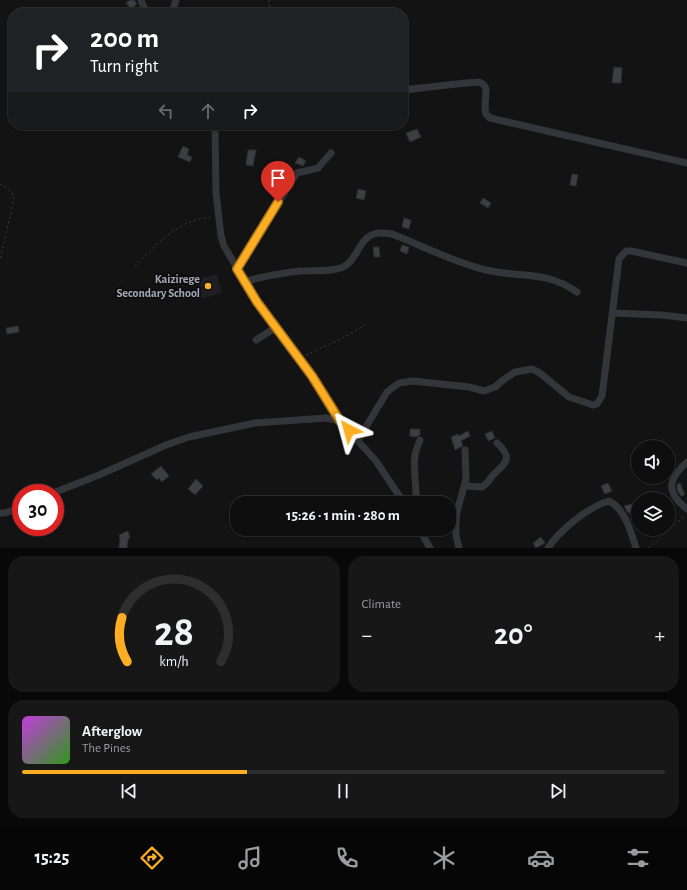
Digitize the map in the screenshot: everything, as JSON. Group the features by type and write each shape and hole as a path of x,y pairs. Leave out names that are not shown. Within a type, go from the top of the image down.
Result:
{"street":[{"path":"408,89 479,82 484,85 486,89 485,109 486,114 490,118 687,163"},
{"path":"215,130 216,193 218,218 224,246 244,282 275,328 312,376 340,421 376,461 399,496"},
{"path":"237,269 297,173 318,168 331,153"},
{"path":"244,282 260,277 289,272 332,270 340,268 352,261 367,237 375,233 381,233 392,234 462,263 488,270 542,277 565,284 577,292"},
{"path":"358,440 387,392 399,382 413,381 469,387 484,391 495,387 515,372 532,369 540,373 569,397 593,405 597,404 602,396 618,259 626,251 642,252 687,263"},
{"path":"612,313 662,315 687,318"},
{"path":"256,340 275,328"},
{"path":"64,489 166,445 189,437 255,423 326,418 340,421"},
{"path":"417,496 414,460 420,440"},
{"path":"465,486 482,487 506,462 507,454 497,443"},
{"path":"459,548 456,535 456,523 457,512 466,479 465,450"},
{"path":"687,462 678,469 672,478 671,487 674,496 687,510"},
{"path":"548,548 553,540 563,530 585,514 609,501 618,508 626,521 636,548"},
{"path":"0,513 5,513 12,510"},
{"path":"422,536 430,548"}],"path":[{"path":"0,184 10,190 14,195 0,260"},
{"path":"135,266 150,250 184,225 196,219 218,218"},
{"path":"298,359 343,338 365,325"},
{"path":"648,548 682,516 687,515"}],"shaded area":[{"name":"Kaizirege Secondary School","path":"217,274 222,293 200,299 195,280"}],"building":[{"path":"130,0 134,0 137,4 130,8 126,3"},
{"path":"614,67 622,68 621,83 612,83"},
{"path":"417,129 421,137 410,142 406,133"},
{"path":"183,146 189,149 187,155 192,157 190,162 178,157"},
{"path":"248,150 256,150 253,166 246,165"},
{"path":"299,157 306,161 303,166 295,163"},
{"path":"572,174 578,175 576,186 570,185"},
{"path":"358,189 366,191 364,200 356,198"},
{"path":"483,198 491,203 488,208 480,203"},
{"path":"404,218 411,220 409,229 402,227"},
{"path":"402,245 409,247 407,254 400,251"},
{"path":"373,247 379,247 380,257 374,257"},
{"path":"18,326 19,332 7,334 6,328"},
{"path":"410,429 420,429 420,435 416,437 410,436"},
{"path":"468,431 470,436 461,441 463,446 455,450 451,437 458,434 459,436"},
{"path":"492,431 495,438 488,441 485,434"},
{"path":"161,466 169,476 162,482 159,478 157,480 151,474"},
{"path":"196,479 203,486 195,495 188,489"},
{"path":"608,483 612,491 605,494 601,486"},
{"path":"680,483 685,495 681,496 677,490 677,484"},
{"path":"631,504 631,513 628,513 624,506"},
{"path":"128,531 130,538 128,539 127,548 119,548 119,535"},
{"path":"541,537 545,543 536,548 533,543"}],"place":[{"name":"Kaizirege Secondary School","path":"208,286"}],"route":[{"path":"278,202 237,269 275,328 312,376 340,421 349,430"}]}
